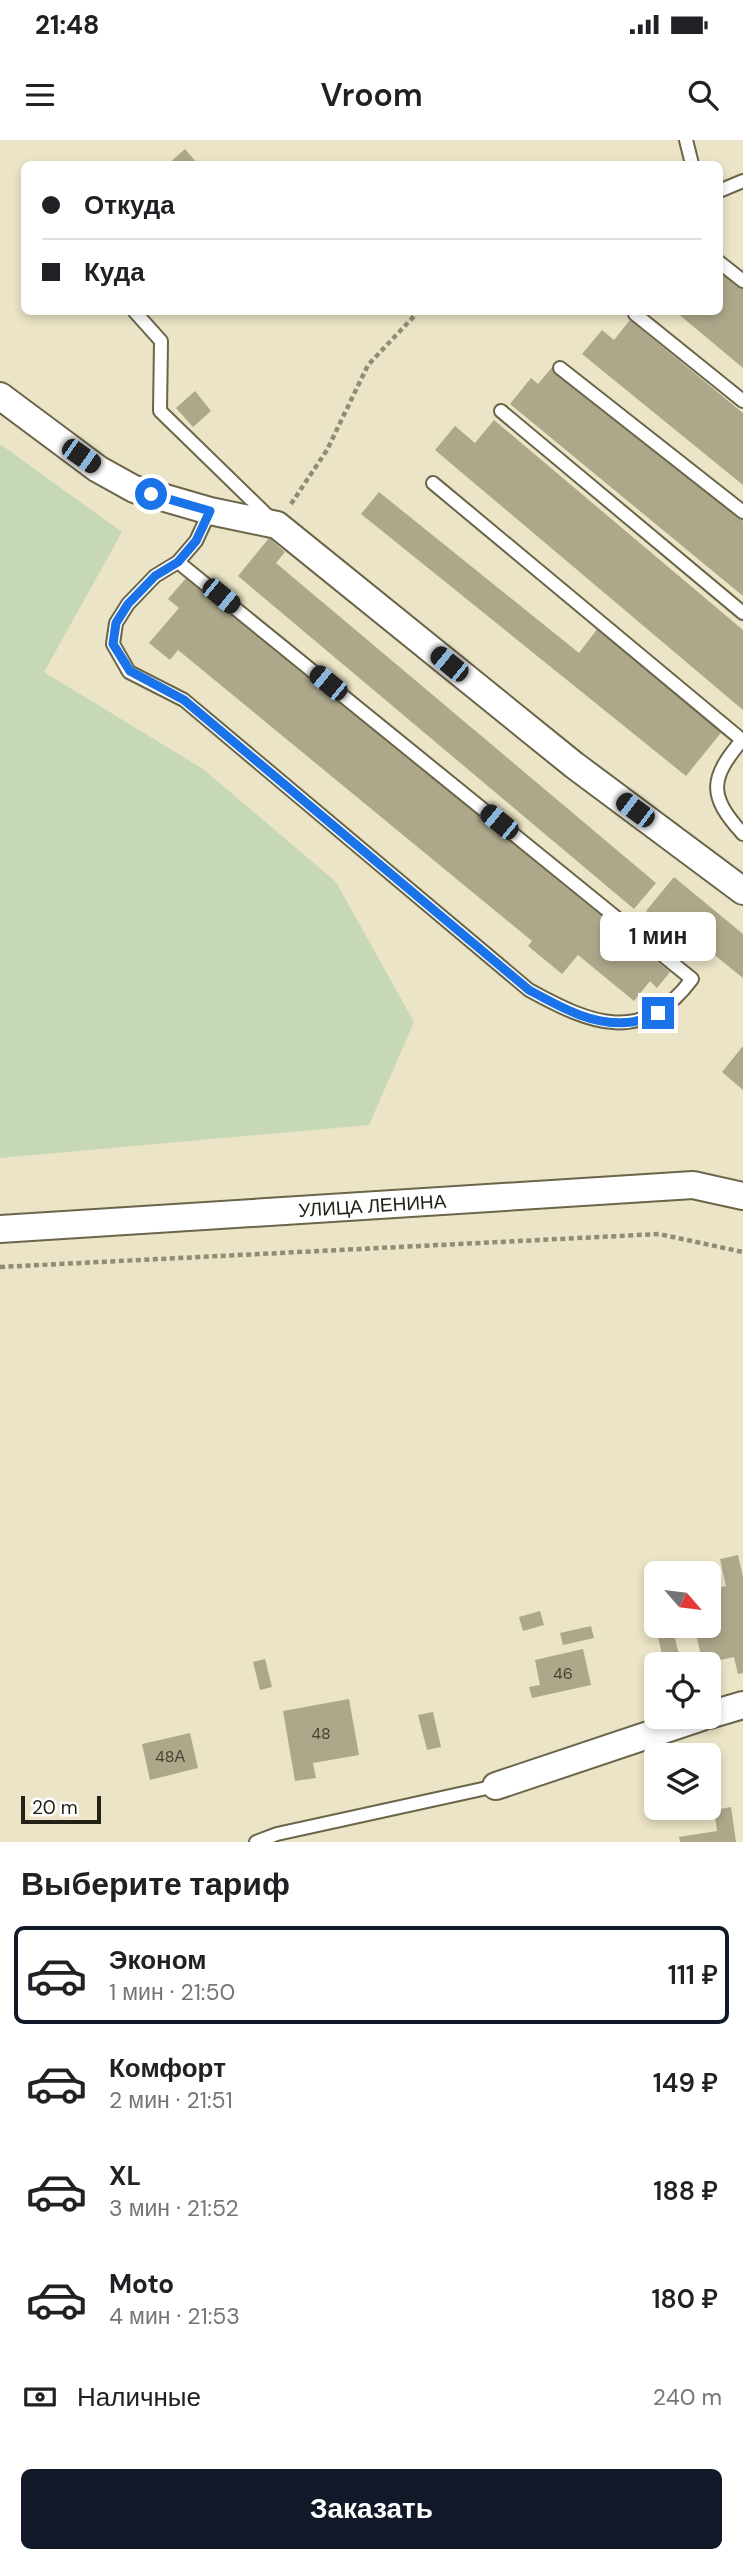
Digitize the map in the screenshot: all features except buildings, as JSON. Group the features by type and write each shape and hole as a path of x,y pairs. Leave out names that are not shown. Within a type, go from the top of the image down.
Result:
{"street":[{"path":"0,396 98,469 134,489 210,511 277,525 574,765 743,891"},
{"name":"УЛИЦА ЛЕНИНА","path":"0,1229 693,1185 743,1196"},
{"path":"721,1711 743,1704"},
{"path":"496,1786 666,1729"}],"lane":[{"path":"686,140 691,161"},
{"path":"723,189 743,181"},
{"path":"723,265 743,281"},
{"path":"138,315 161,341 160,411 277,525"},
{"path":"636,315 743,401"},
{"path":"560,368 743,512"},
{"path":"501,411 743,613"},
{"path":"433,483 742,740 724,762 717,783 719,802 743,834"},
{"path":"178,562 692,979 678,997 658,1013 633,1022 601,1022 565,1010 529,990 184,700 130,671 113,644 116,623 128,604 155,576 178,562 196,541 210,511"},
{"path":"256,1842 277,1834 496,1786"}],"path":[{"path":"277,525 327,450 368,365 415,315"},
{"path":"0,1267 659,1234 743,1252"}],"green space":[{"path":"0,444 122,532 44,672 203,769 336,882 414,1022 369,1125 0,1158"}],"route":[{"path":"151,494 210,511 196,541 178,562 155,576 128,604 116,623 113,644 130,671 184,700 529,990 565,1010 601,1022 633,1022 658,1013"}]}
